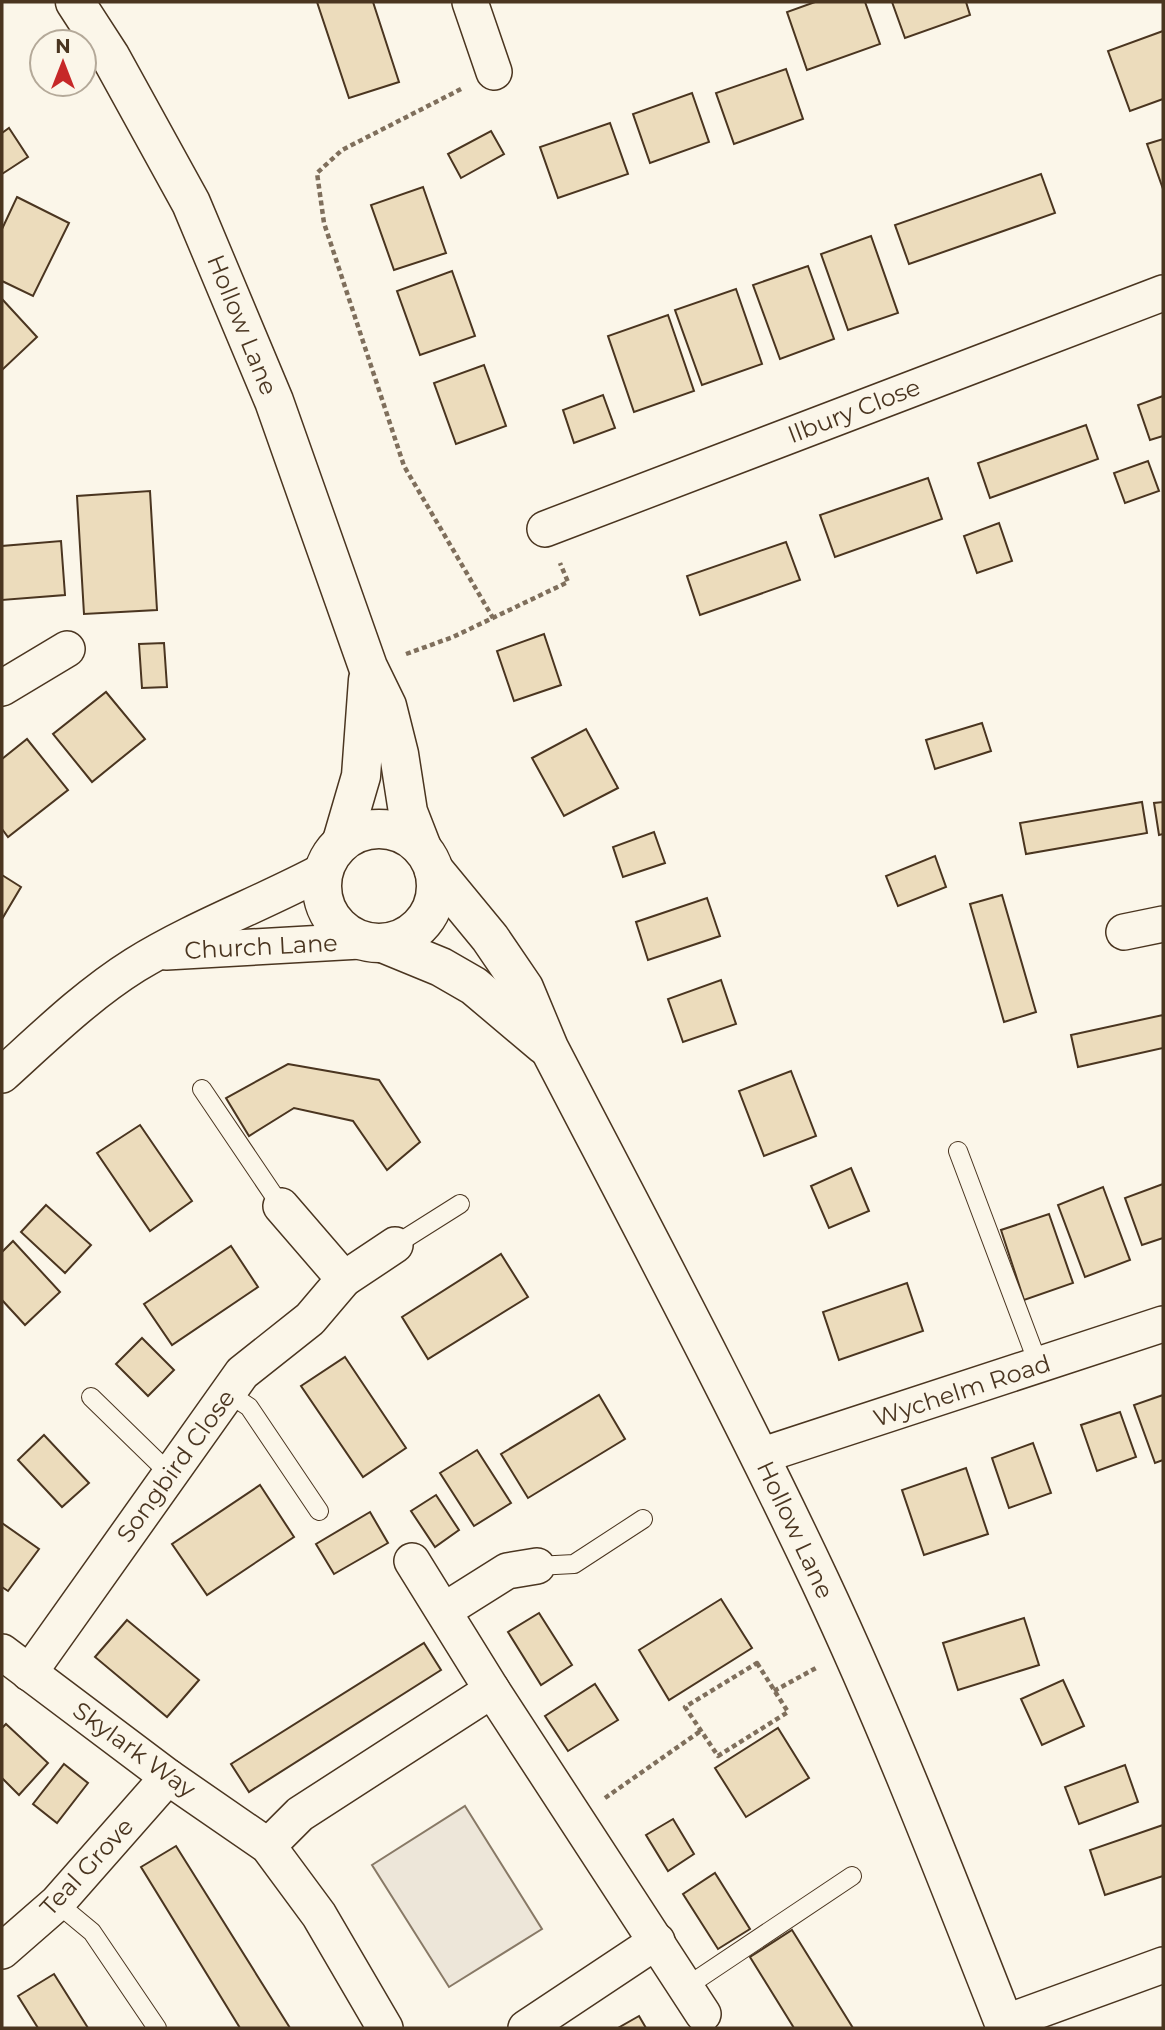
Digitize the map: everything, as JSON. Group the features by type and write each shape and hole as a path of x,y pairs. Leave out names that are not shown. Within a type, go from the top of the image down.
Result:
{"main road":[{"name":"Hollow Lane","path":"75,2 110,56 191,203 269,388 368,667 387,706 399,754 408,812 428,859 490,938 524,988 549,1048 760,1456 821,1584 916,1799 1005,2026"},
{"name":"Hollow Lane","path":"333,856 361,776 368,667"},
{"path":"383,829 404,835 428,859 436,895 426,919 408,936 372,942 341,930 327,913 321,892 333,856 362,831 383,829"},
{"name":"Hollow Lane","path":"372,942 441,967 474,986 549,1048"}],"street":[{"path":"470,2 494,72"},
{"name":"Ilbury Close","path":"545,528 1163,293"},
{"path":"2,688 67,649"},
{"name":"Church Lane","path":"2,1075 75,1010 135,965 210,923 281,893 333,856"},
{"path":"1124,932 1163,923"},
{"name":"Church Lane","path":"162,952 372,942"},
{"path":"281,1206 344,1279"},
{"name":"Songbird Close","path":"15,1662 170,1474 242,1373 310,1319 344,1279 395,1245"},
{"name":"Wychelm Road","path":"760,1456 1039,1367 1163,1324"},
{"path":"412,1561 492,1690 701,2010"},
{"path":"444,1610 507,1571 537,1566"},
{"name":"Skylark Way","path":"15,1662 168,1777 268,1846 319,1915 385,2028"},
{"path":"268,1846 300,1814 492,1690"},
{"name":"Teal Grove","path":"2,1951 57,1903 168,1777"},
{"path":"526,2028 657,1941"},
{"path":"1005,2026 1163,1965"}],"lane":[{"path":"202,1089 281,1206"},
{"path":"958,1151 1039,1367"},
{"name":"Songbird Close","path":"395,1245 460,1204"},
{"path":"229,1393 248,1407 320,1511"},
{"path":"91,1397 170,1474"},
{"path":"537,1566 574,1564 643,1519"},
{"path":"701,2010 852,1876"},
{"path":"57,1903 92,1932 157,2028"}],"path":[{"path":"493,618 404,466 324,223 317,173 342,150 494,72"},
{"path":"406,654 453,637 568,582 545,528"},
{"path":"757,1664 774,1691 788,1712 718,1756 685,1707 757,1664"},
{"path":"774,1691 820,1666"},
{"path":"600,1802 702,1730"}],"shaded area":[{"path":"465,1806 542,1929 449,1987 372,1865"}],"building":[{"path":"317,2 373,2 399,82 349,98"},
{"path":"815,2 865,2 880,44 807,70 787,12"},
{"path":"892,2 966,2 970,15 905,38"},
{"path":"1163,31 1163,99 1130,111 1108,51"},
{"path":"786,69 803,119 734,144 716,93"},
{"path":"692,93 709,142 650,163 633,114"},
{"path":"610,123 628,174 558,198 540,147"},
{"path":"9,128 28,157 2,174 2,133"},
{"path":"491,131 504,154 461,178 448,154"},
{"path":"1163,139 1163,189 1147,144"},
{"path":"1041,174 1055,213 909,264 895,225"},
{"path":"423,187 446,253 394,270 371,205"},
{"path":"17,197 69,223 33,296 2,281 2,229"},
{"path":"871,236 898,313 848,330 821,254"},
{"path":"808,266 834,339 780,359 753,285"},
{"path":"452,271 475,336 420,355 397,291"},
{"path":"736,289 762,364 702,385 675,310"},
{"path":"2,299 37,337 2,370"},
{"path":"668,315 694,391 634,412 608,336"},
{"path":"484,365 506,426 456,444 434,383"},
{"path":"603,395 615,428 574,443 563,410"},
{"path":"1163,396 1163,436 1150,440 1138,405"},
{"path":"1086,425 1098,459 990,498 978,463"},
{"path":"1148,461 1159,491 1125,503 1114,473"},
{"path":"928,478 942,519 835,557 820,515"},
{"path":"150,491 157,610 84,614 77,496"},
{"path":"999,523 1012,561 977,573 964,536"},
{"path":"61,541 65,595 2,600 2,546"},
{"path":"786,542 800,580 700,615 687,576"},
{"path":"544,634 561,685 514,701 497,651"},
{"path":"164,643 167,687 142,688 139,644"},
{"path":"106,692 145,739 92,782 53,734"},
{"path":"982,723 991,751 935,769 926,740"},
{"path":"586,729 618,788 564,816 532,758"},
{"path":"27,739 68,790 8,837 2,829 2,759"},
{"path":"1142,802 1147,833 1026,854 1020,823"},
{"path":"1163,802 1163,834 1159,835 1154,803"},
{"path":"654,832 665,863 623,877 613,847"},
{"path":"935,856 946,887 898,906 886,876"},
{"path":"2,875 21,887 2,919"},
{"path":"1002,895 1036,1012 1004,1022 970,904"},
{"path":"707,898 720,936 648,960 636,922"},
{"path":"721,980 736,1024 683,1042 668,999"},
{"path":"1163,1015 1163,1048 1078,1067 1071,1035"},
{"path":"288,1064 379,1080 420,1142 387,1170 353,1121 294,1108 249,1136 226,1098"},
{"path":"791,1071 816,1136 764,1156 739,1091"},
{"path":"140,1125 192,1201 150,1231 97,1153"},
{"path":"851,1168 869,1211 829,1228 811,1186"},
{"path":"1163,1184 1163,1238 1142,1245 1125,1198"},
{"path":"1103,1187 1130,1260 1085,1277 1058,1205"},
{"path":"46,1205 91,1245 65,1273 21,1232"},
{"path":"1049,1214 1073,1283 1024,1300 1001,1230"},
{"path":"13,1241 60,1292 25,1325 2,1300 2,1252"},
{"path":"231,1246 258,1287 172,1345 144,1304"},
{"path":"501,1254 528,1297 428,1359 402,1317"},
{"path":"907,1283 923,1331 839,1360 823,1312"},
{"path":"142,1338 174,1370 148,1396 116,1364"},
{"path":"345,1357 406,1448 363,1477 301,1386"},
{"path":"599,1395 625,1439 528,1498 501,1454"},
{"path":"1163,1395 1163,1460 1155,1463 1134,1405"},
{"path":"1120,1412 1136,1457 1097,1471 1081,1425"},
{"path":"44,1435 89,1483 62,1507 18,1460"},
{"path":"1033,1443 1051,1493 1009,1508 992,1458"},
{"path":"477,1450 511,1503 474,1526 440,1473"},
{"path":"966,1468 988,1534 924,1555 902,1490"},
{"path":"260,1485 294,1537 207,1595 172,1544"},
{"path":"436,1495 459,1530 435,1547 411,1511"},
{"path":"370,1512 388,1543 334,1574 316,1544"},
{"path":"2,1523 39,1549 8,1591 2,1587"},
{"path":"721,1599 752,1648 669,1700 639,1650"},
{"path":"539,1613 572,1665 541,1685 508,1632"},
{"path":"1024,1618 1039,1665 958,1690 943,1643"},
{"path":"127,1620 199,1680 167,1717 95,1657"},
{"path":"424,1643 441,1670 249,1792 231,1764"},
{"path":"1063,1680 1084,1726 1042,1745 1021,1699"},
{"path":"595,1684 618,1720 568,1751 545,1716"},
{"path":"6,1724 48,1763 19,1795 2,1778 2,1728"},
{"path":"778,1728 809,1778 746,1817 715,1768"},
{"path":"64,1764 88,1783 57,1823 33,1804"},
{"path":"1125,1765 1138,1802 1079,1824 1065,1787"},
{"path":"673,1819 694,1854 668,1871 646,1835"},
{"path":"1163,1825 1163,1876 1105,1895 1090,1850"},
{"path":"176,1846 290,2028 240,2028 141,1867"},
{"path":"715,1873 750,1929 718,1949 683,1894"},
{"path":"792,1930 853,2028 794,2028 750,1957"},
{"path":"54,1974 88,2028 38,2028 18,1996"},
{"path":"639,2016 646,2028 618,2028"}]}
